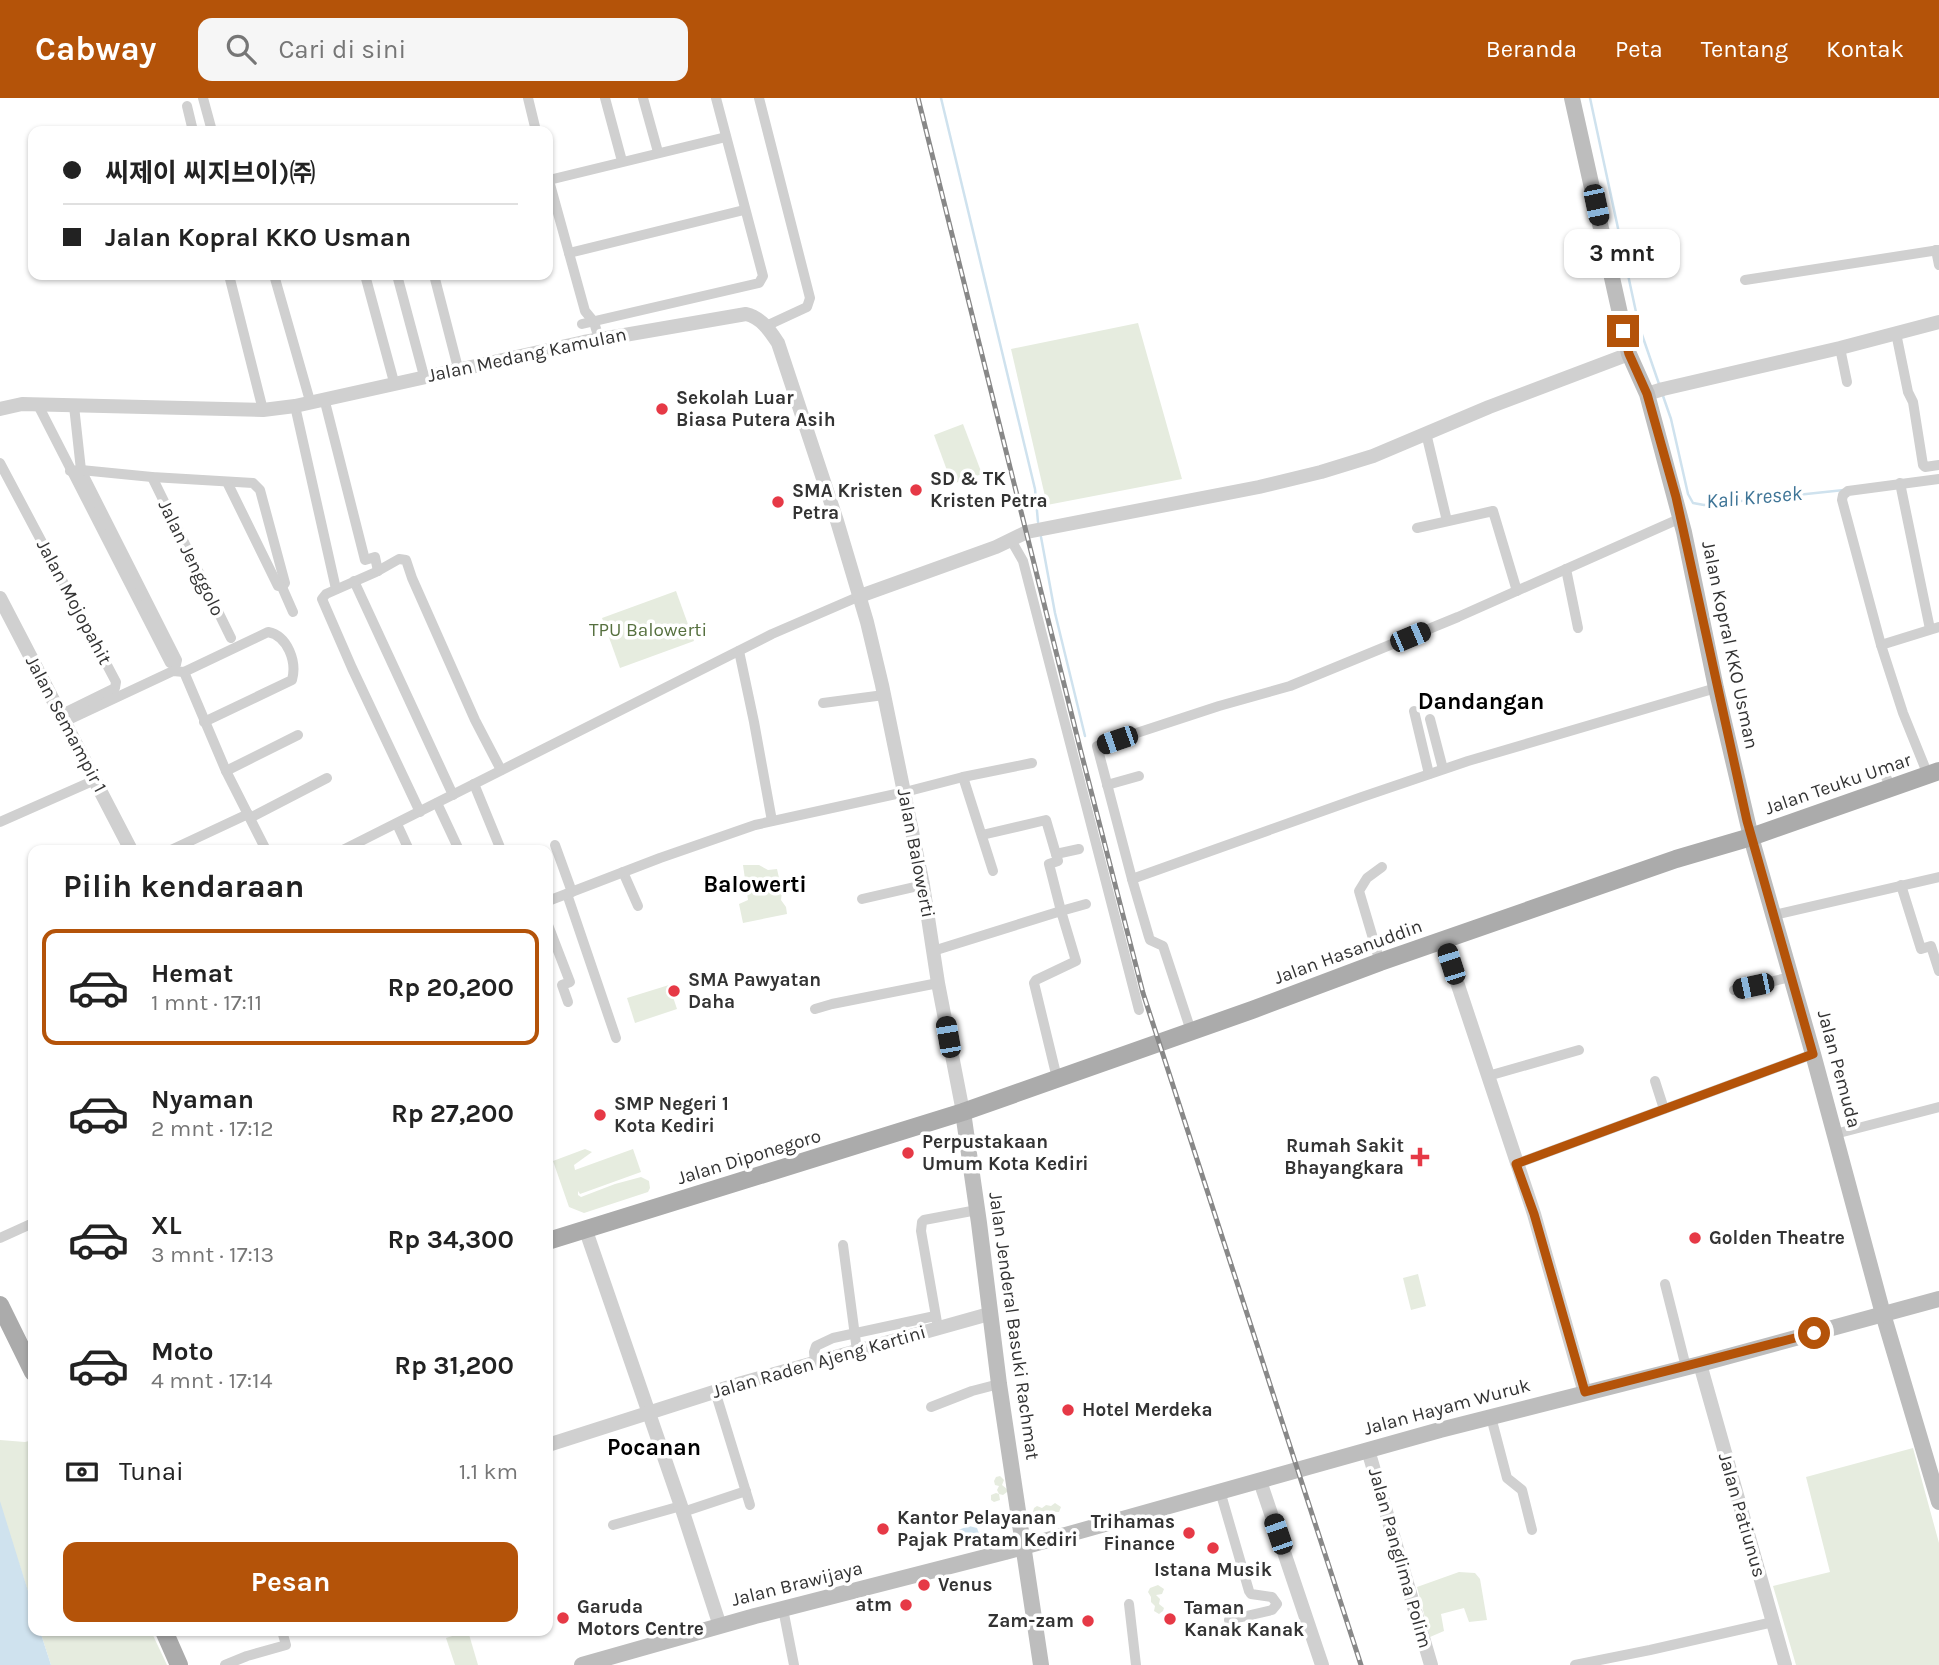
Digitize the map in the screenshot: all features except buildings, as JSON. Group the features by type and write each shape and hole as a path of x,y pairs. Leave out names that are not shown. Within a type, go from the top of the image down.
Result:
{"main road":[{"name":"Jalan Kopral KKO Usman","path":"1572,98 1629,354 1654,392 1716,688 1751,837"},
{"name":"Jalan Teuku Umar","path":"1751,837 1933,773"},
{"name":"Jalan Pemuda","path":"1751,837 1883,1314 1939,1502"},
{"name":"Jalan Hasanuddin","path":"963,1112 1443,940 1676,859 1751,837"},
{"name":"Jalan Jenderal Basuki Rachmat","path":"963,1112 989,1314 1041,1665"},
{"name":"Jalan Diponegoro","path":"553,1239 963,1112"},
{"name":"Jalan Hayam Wuruk","path":"1023,1546 1368,1450 1939,1300"},
{"path":"0,1305 28,1362"},
{"name":"Jalan Brawijaya","path":"582,1665 1023,1546"},
{"path":"166,1636 178,1665"}],"street":[{"path":"203,98 211,126"},
{"path":"528,98 535,126"},
{"path":"605,98 622,161"},
{"path":"643,98 657,152"},
{"path":"582,324 759,283 762,280 716,98"},
{"path":"759,98 810,298 807,307 766,326 778,344 830,497 860,596"},
{"path":"187,106 192,126"},
{"path":"553,177 726,137"},
{"path":"553,196 585,311 594,322 599,339"},
{"path":"569,253 744,210"},
{"path":"1745,280 1938,250 1939,265"},
{"path":"230,280 263,410"},
{"path":"276,280 317,399 365,559 375,557 378,571"},
{"path":"366,280 394,383"},
{"path":"398,280 425,376"},
{"path":"435,280 458,368"},
{"path":"584,342 582,324 585,311"},
{"name":"Jalan Medang Kamulan","path":"0,410 22,404 263,410 599,339 746,314 756,317 766,326"},
{"path":"1654,392 1939,322"},
{"path":"1896,333 1908,392 1913,402 1923,465 1939,466"},
{"path":"1840,348 1847,382"},
{"path":"366,845 397,824 501,770 772,634 860,596 996,547 1027,532 1259,487 1373,456 1489,407 1629,354"},
{"path":"38,405 76,470 170,663 175,664 177,660 111,539"},
{"path":"295,405 336,589"},
{"path":"74,406 76,470"},
{"path":"1426,433 1447,521"},
{"name":"Jalan Mojopahit","path":"0,463 117,682 115,688 62,718"},
{"path":"76,470 253,483 260,490 285,583 282,587"},
{"name":"Jalan Jenggolo","path":"152,477 231,639"},
{"path":"1933,773 1903,713 1846,520 1843,495 1848,491 1939,479"},
{"path":"227,482 293,612"},
{"path":"1881,645 1935,628 1900,483"},
{"path":"1417,528 1493,512 1517,591"},
{"path":"1192,1031 1163,946 1149,937 1097,746 1198,712 1290,686 1446,622 1681,518"},
{"path":"1012,540 1023,561 1139,1010"},
{"path":"420,812 352,668 322,599 324,595 399,559 406,560 470,709 501,770"},
{"path":"1566,569 1578,628"},
{"path":"354,581 453,795"},
{"name":"Jalan Balowerti","path":"860,596 905,792 963,1112"},
{"name":"Jalan Semampir 1","path":"0,598 128,845"},
{"path":"62,718 173,671 184,672 268,632 279,636 290,653 295,669 292,680 204,722"},
{"path":"739,652 772,821"},
{"path":"184,672 226,771 264,845"},
{"path":"1132,879 1443,769 1716,688"},
{"path":"823,703 884,695"},
{"path":"1414,711 1429,774"},
{"path":"1430,719 1443,769"},
{"path":"226,771 298,735"},
{"path":"553,899 731,833 772,821 905,792 962,776 1032,763"},
{"path":"1882,769 1892,789"},
{"path":"962,776 993,871"},
{"path":"1107,785 1139,776"},
{"path":"182,845 327,778"},
{"path":"0,822 95,780"},
{"path":"474,784 499,845"},
{"path":"437,803 457,845"},
{"path":"982,835 1046,820 1058,861 1049,864 1076,961 1034,984 1057,1078"},
{"path":"397,824 407,845"},
{"path":"555,845 616,1038"},
{"path":"1056,854 1079,849"},
{"path":"1380,962 1359,891 1367,878 1382,867"},
{"path":"623,872 638,906"},
{"path":"1774,915 1939,877"},
{"path":"862,900 923,885"},
{"path":"1901,885 1921,949 1931,947 1939,971"},
{"path":"933,951 1086,904"},
{"path":"553,939 569,982 562,985 568,1002"},
{"path":"1443,940 1534,1214 1585,1392"},
{"path":"1734,990 1791,977"},
{"path":"815,1009 938,983"},
{"path":"1488,1076 1579,1050"},
{"path":"1516,1164 1813,1054"},
{"path":"1655,1081 1664,1109"},
{"path":"1835,1134 1939,1107"},
{"path":"815,1363 814,1352 817,1346 832,1338 937,1322 921,1231 922,1222 977,1210"},
{"path":"0,1238 28,1225"},
{"path":"584,1228 720,1626"},
{"path":"843,1245 857,1351"},
{"path":"1665,1284 1693,1366"},
{"name":"Jalan Raden Ajeng Kartini","path":"553,1443 715,1391 857,1351 937,1322 989,1314"},
{"name":"Jalan Patiunus","path":"1693,1366 1785,1665"},
{"path":"931,1407 999,1384"},
{"path":"715,1391 750,1505"},
{"path":"1491,1417 1507,1478 1522,1490 1532,1530"},
{"name":"Jalan Panglima Polim","path":"1368,1450 1431,1665"},
{"path":"1260,1481 1322,1665"},
{"path":"613,1525 746,1491"},
{"path":"1220,1491 1249,1591 1251,1594 1272,1597 1277,1604 1272,1610 1229,1620"},
{"path":"1129,1604 1136,1665"},
{"path":"783,1609 794,1665"},
{"path":"1574,1665 1773,1622"},
{"path":"225,1665 286,1646 283,1636"}],"green space":[{"path":"1138,323 1182,479 1047,505 1011,349"},
{"path":"963,424 982,474 952,484 934,435"},
{"name":"TPU Balowerti","path":"676,591 694,641 620,668 602,618"},
{"path":"743,865 777,869 782,891 781,900 787,914 743,923 739,904 748,900"},
{"path":"669,985 677,1009 635,1023 627,998"},
{"path":"585,1149 592,1152 574,1165 575,1170 633,1149 641,1172 580,1194 578,1191 578,1195 581,1197 641,1177 649,1181 648,1192 584,1213 569,1207 553,1161"},
{"path":"1418,1274 1426,1306 1411,1310 1403,1278"},
{"path":"0,1440 28,1441 28,1592 0,1505"},
{"path":"1913,1448 1939,1543 1939,1665 1796,1665 1773,1586 1830,1572 1806,1477"},
{"path":"1000,1476 1007,1492 999,1494 999,1486 995,1485 994,1481"},
{"path":"999,1494 1000,1500 991,1500 991,1495"},
{"path":"1055,1503 1061,1507 1059,1512 1048,1515 1043,1512 1038,1515 1033,1512 1037,1506 1042,1508"},
{"path":"1459,1572 1475,1573 1480,1579 1487,1620 1469,1622 1464,1608 1441,1614 1444,1631 1430,1637 1417,1587"},
{"path":"1158,1585 1164,1589 1162,1594 1156,1595 1160,1599 1159,1604 1164,1608 1159,1614 1154,1611 1155,1606 1148,1592 1150,1588"},
{"path":"42,1636 153,1636 167,1665 51,1665"},
{"path":"469,1636 478,1665 455,1665 446,1638"}],"water":[{"path":"0,1501 28,1591 28,1636 42,1636 51,1665 0,1665"},
{"path":"969,1526 977,1528 980,1536 957,1542 954,1537 958,1530"}],"waterway":[{"path":"941,98 1035,489 1038,522"},
{"name":"Kali Kresek","path":"1590,98 1639,326 1659,384"},
{"name":"Kali Kresek","path":"1662,393 1671,419 1688,494 1693,503 1704,505 1844,490"},
{"path":"1041,537 1055,613 1085,736"}],"railway":[{"path":"918,98 1143,993 1361,1665"}],"place":[{"name":"Sekolah Luar Biasa Putera Asih","path":"662,409"},
{"name":"SD & TK Kristen Petra","path":"916,490"},
{"name":"SMA Kristen Petra","path":"778,502"},
{"name":"SMA Pawyatan Daha","path":"674,991"},
{"name":"SMP Negeri 1 Kota Kediri","path":"600,1115"},
{"name":"Perpustakaan Umum Kota Kediri","path":"908,1153"},
{"name":"Rumah Sakit Bhayangkara","path":"1420,1157"},
{"name":"Golden Theatre","path":"1695,1238"},
{"name":"Hotel Merdeka","path":"1068,1410"},
{"name":"Kantor Pelayanan Pajak Pratam Kediri","path":"883,1529"},
{"name":"Trihamas Finance","path":"1189,1533"},
{"name":"Istana Musik","path":"1213,1548"},
{"name":"Venus","path":"924,1585"},
{"name":"atm","path":"906,1605"},
{"name":"Garuda Motors Centre","path":"563,1618"},
{"name":"Taman Kanak Kanak","path":"1170,1619"},
{"name":"Zam-zam","path":"1088,1621"}],"district":[{"name":"Dandangan","path":"1481,701"},
{"name":"Balowerti","path":"755,884"},
{"name":"Pocanan","path":"654,1447"}],"route":[{"path":"1623,331 1629,354 1647,394 1676,497 1747,821 1813,1054 1516,1164 1534,1214 1585,1392 1814,1333"}]}
